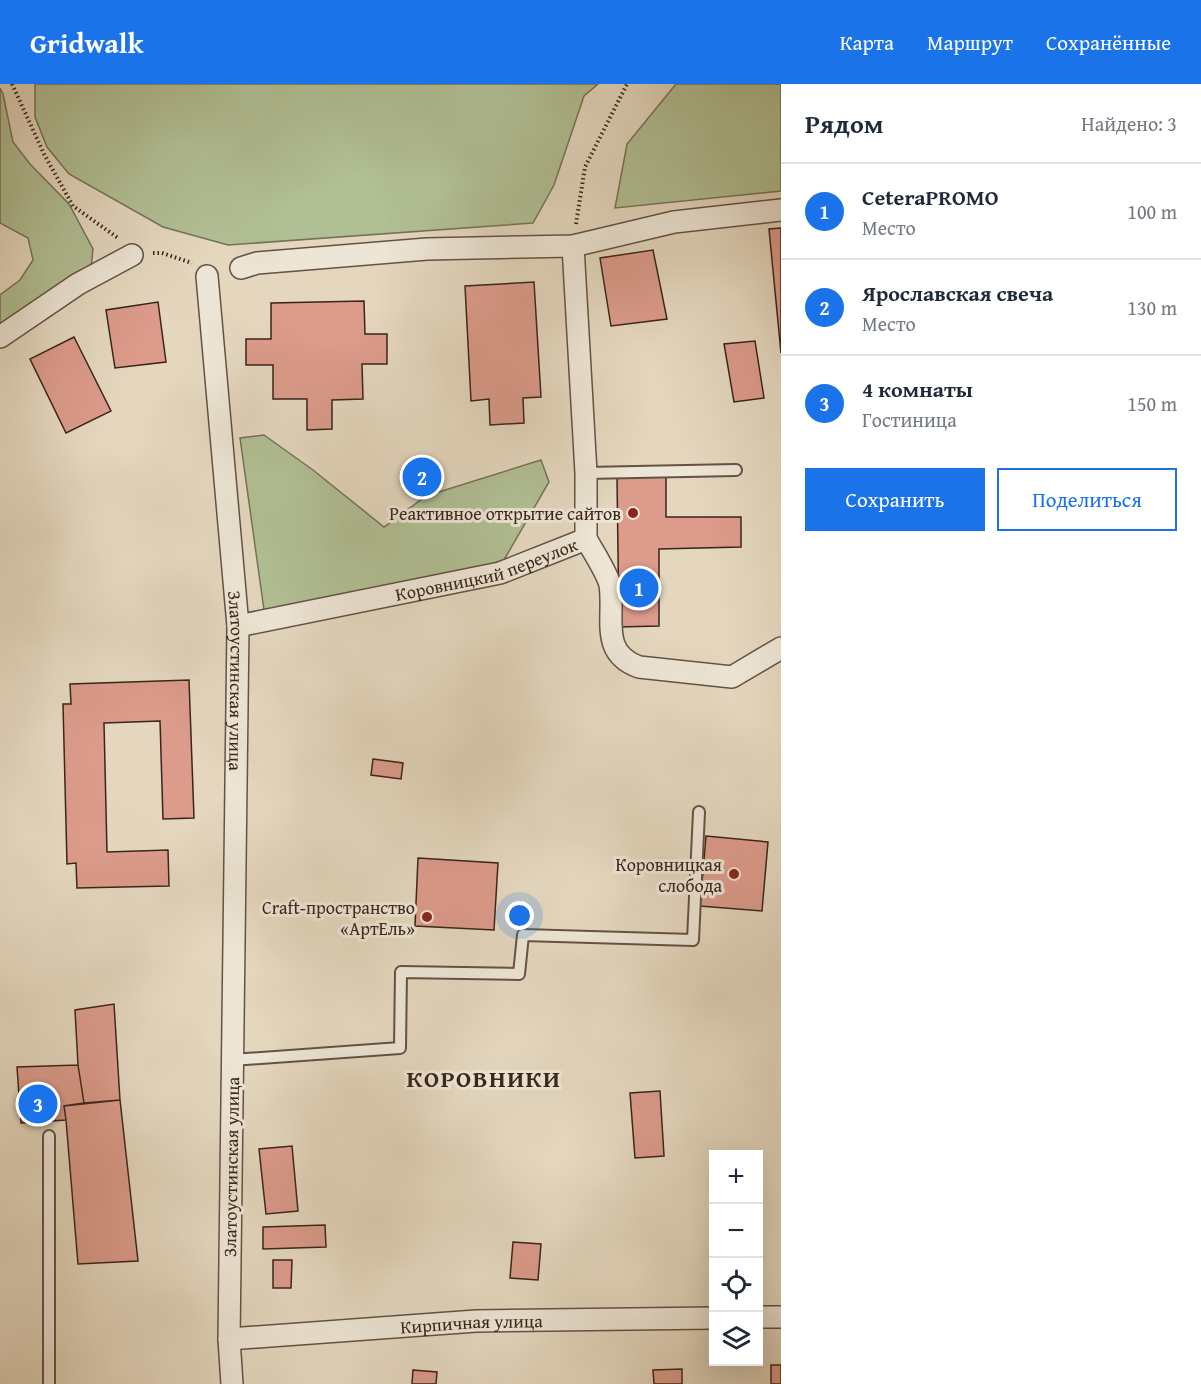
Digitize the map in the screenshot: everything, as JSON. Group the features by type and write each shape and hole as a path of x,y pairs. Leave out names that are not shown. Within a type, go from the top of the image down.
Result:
{"street":[{"path":"242,268 257,263 427,249 573,246 674,222 781,210"},
{"name":"Коровницкий переулок","path":"238,626 500,573 586,538 586,473 573,246"},
{"path":"0,337 78,284 132,255"},
{"name":"Златоустинская улица","path":"207,276 238,626 229,1339 232,1384"},
{"path":"586,538 610,583 614,649 629,663 639,667 732,677 781,648"},
{"path":"763,1317 781,1317"},
{"name":"Кирпичная улица","path":"229,1339 476,1320 709,1318"}],"lane":[{"path":"586,473 736,470"},
{"path":"232,1060 400,1048 401,972 519,974 523,935 693,940 699,812"},
{"path":"49,1136 49,1384"}],"path":[{"path":"12,84 44,154 74,206 120,240 132,255 147,252 162,253 198,265 207,276"},
{"path":"573,246 585,167 627,84"}],"green space":[{"path":"35,84 598,84 584,96 554,185 533,223 228,245 163,227 69,174 47,147 35,117"},
{"path":"676,84 781,84 781,191 615,208 627,144"},
{"path":"0,88 13,142 30,164 69,204 93,249 91,268 0,334 0,295 20,280 33,260 28,238 0,223"},
{"path":"264,435 313,470 384,527 426,496 541,460 549,482 497,572 264,610 240,438"}],"building":[{"path":"781,228 781,353 769,229"},
{"path":"653,250 667,319 611,326 600,258"},
{"path":"534,282 541,397 523,398 524,423 490,425 489,399 471,401 465,286"},
{"path":"364,301 365,334 387,334 387,364 362,364 363,399 332,400 332,429 307,430 307,399 273,399 273,365 246,365 246,339 271,339 271,303"},
{"path":"158,302 166,362 115,368 106,310"},
{"path":"74,337 111,411 66,433 30,359"},
{"path":"755,341 764,398 734,402 724,344"},
{"path":"429,468 431,485 415,486 414,470"},
{"path":"666,477 666,517 741,517 741,547 659,549 659,626 619,627 617,478"},
{"path":"189,680 194,818 163,819 160,721 104,723 107,852 168,850 169,886 77,888 76,863 67,864 63,704 71,704 70,684"},
{"path":"373,759 403,763 401,779 371,775"},
{"name":"Коровницкая слобода","path":"706,836 768,842 762,911 700,906"},
{"path":"418,858 498,863 494,930 415,926"},
{"path":"114,1004 120,1100 84,1103 78,1065 75,1010"},
{"path":"78,1065 84,1103 64,1106 66,1120 21,1123 17,1067"},
{"path":"660,1091 664,1156 635,1158 630,1093"},
{"path":"120,1100 138,1261 78,1264 64,1106"},
{"path":"292,1146 298,1211 266,1214 259,1149"},
{"path":"325,1225 326,1247 263,1249 263,1227"},
{"path":"513,1242 541,1244 538,1280 510,1278"},
{"path":"273,1260 292,1260 291,1288 273,1288"},
{"path":"771,1365 781,1365 781,1384 771,1384"},
{"path":"682,1369 682,1384 654,1384 653,1370"},
{"path":"413,1370 437,1372 436,1384 412,1384"}],"place":[{"name":"Ярославская свеча","path":"422,477"},
{"name":"Реактивное открытие сайтов","path":"633,513"},
{"name":"CeteraPROMO","path":"639,588"},
{"name":"Коровницкая слобода","path":"734,874"},
{"name":"Craft-пространство «АртЕль»","path":"427,917"},
{"name":"4 комнаты","path":"38,1104"}],"district":[{"name":"КОРОВНИКИ","path":"484,1078"}]}
